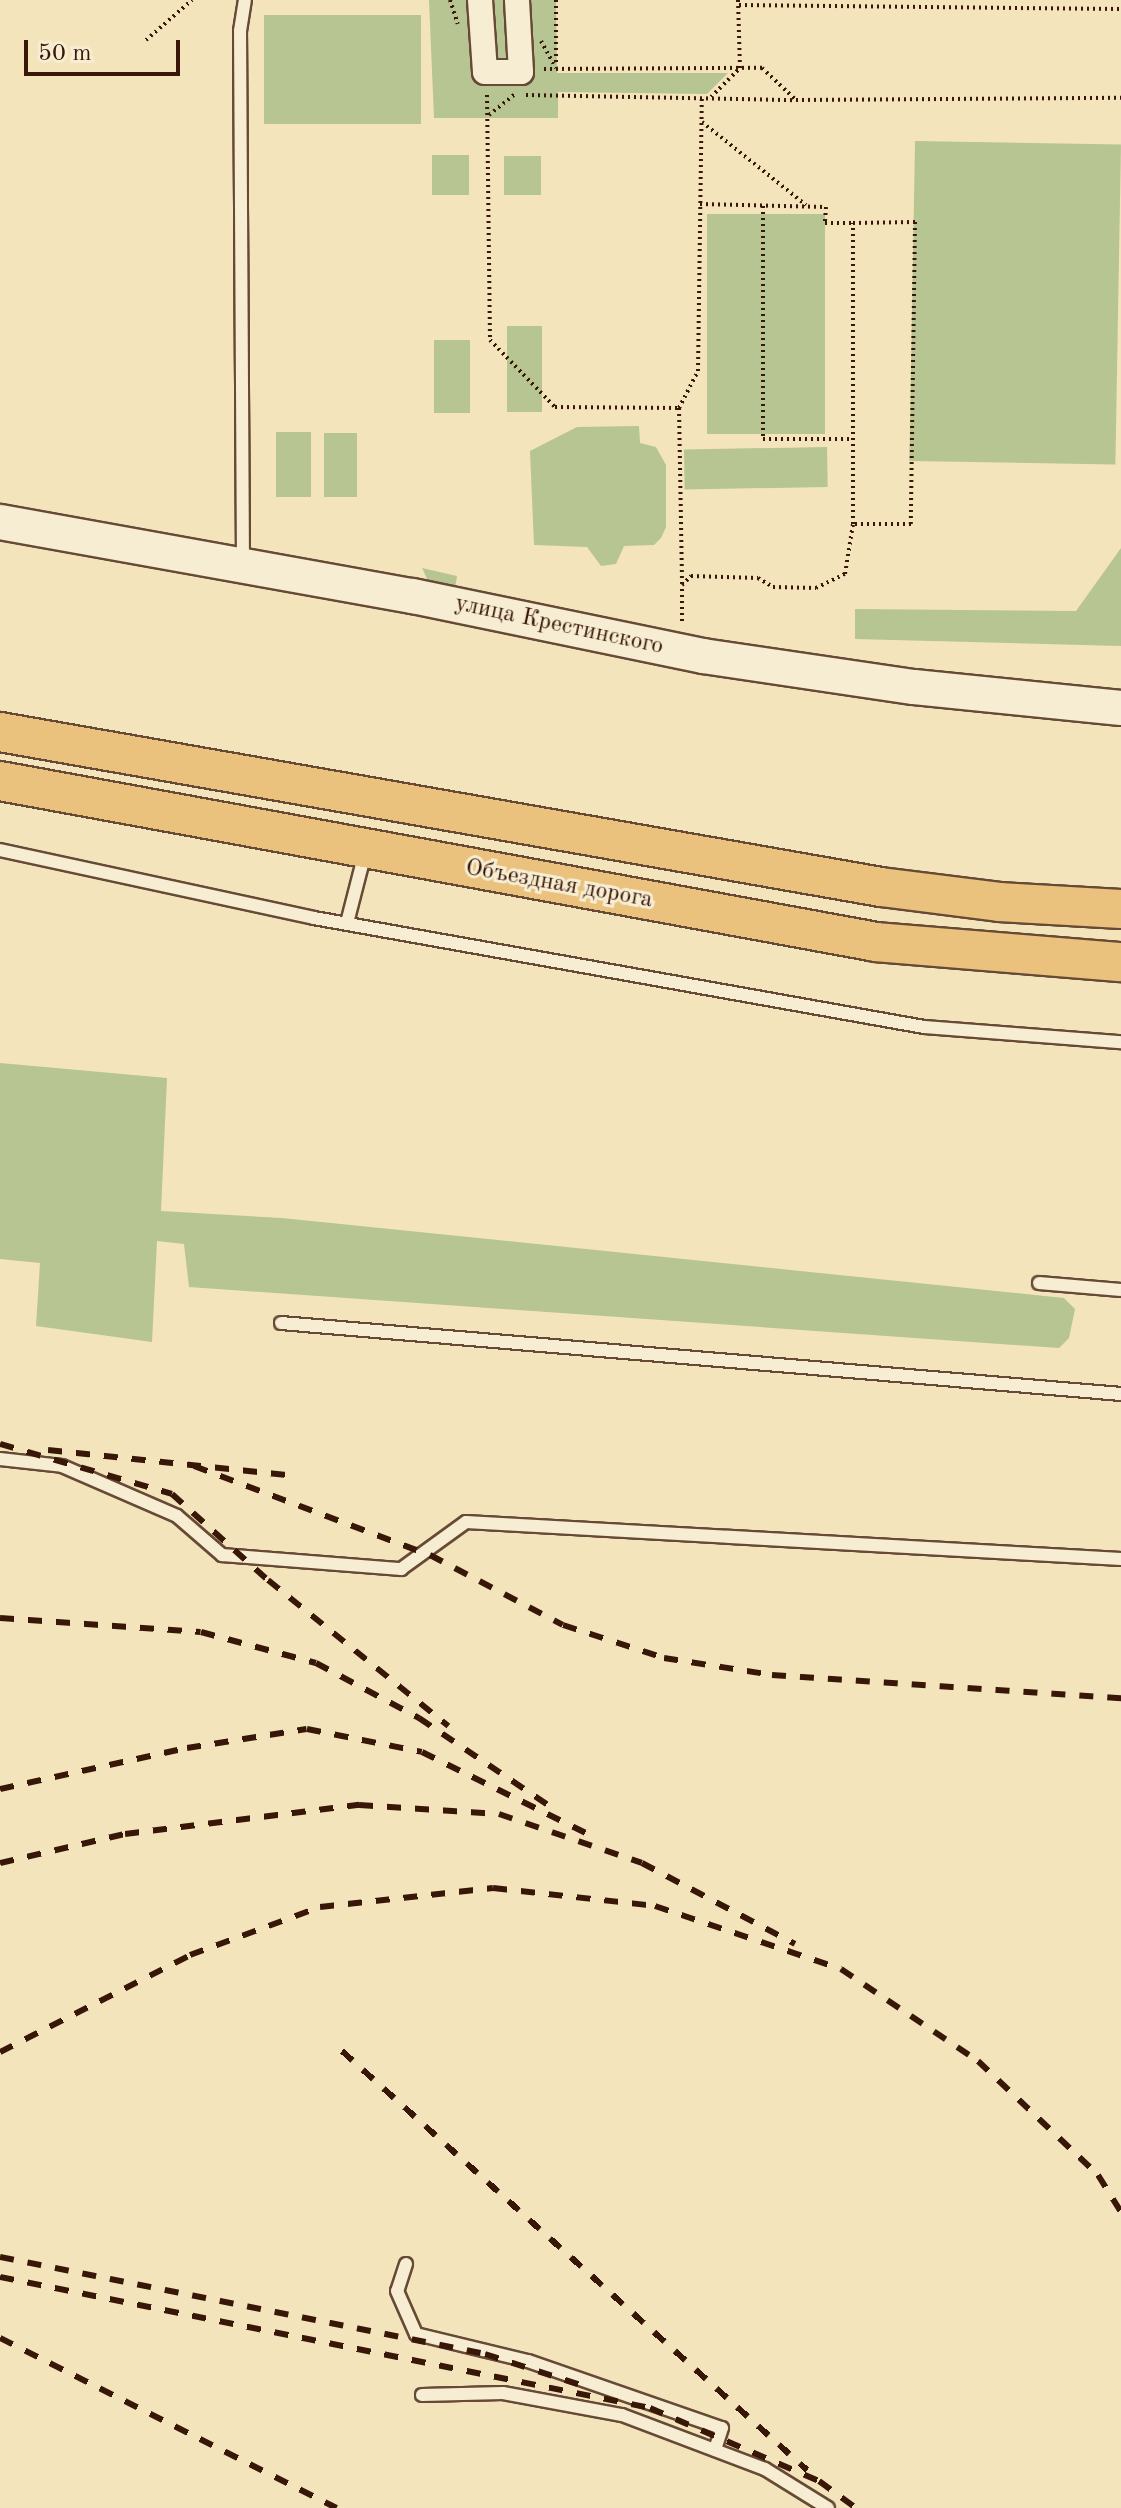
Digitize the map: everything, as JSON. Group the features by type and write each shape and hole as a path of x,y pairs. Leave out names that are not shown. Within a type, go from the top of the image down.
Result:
{"main road":[{"name":"Объездная дорога","path":"0,732 881,887 999,902 1121,909"},
{"name":"Объездная дорога","path":"0,781 876,942 1121,962"}],"street":[{"path":"480,0 485,72 518,83 517,0"},
{"name":"улица Крестинского","path":"0,522 243,568 413,596 703,656 930,689 1121,708"}],"lane":[{"path":"243,568 240,31 245,0"},
{"path":"347,923 366,849"},
{"path":"0,850 347,923 924,1027 1121,1042"},
{"path":"1039,1283 1121,1290"},
{"path":"281,1323 1121,1394"},
{"path":"0,1459 62,1466 177,1516 222,1555 401,1569 466,1522 1121,1559"},
{"path":"406,2264 397,2291 416,2334 528,2361 722,2428 715,2450"},
{"path":"422,2395 503,2393 622,2415 765,2469 828,2508"}],"path":[{"path":"146,40 192,0"},
{"path":"556,0 556,68"},
{"path":"710,98 740,68 738,3 1121,9"},
{"path":"518,83 556,68 762,68 796,100"},
{"path":"485,72 490,340 555,407 679,408"},
{"path":"518,83 702,98 1121,98"},
{"path":"682,621 679,408 698,371 702,98"},
{"path":"702,122 808,206"},
{"path":"700,204 826,207 825,223 915,222 911,524 853,524"},
{"path":"763,206 763,439 853,439"},
{"path":"682,585 691,576 758,578 773,587 816,588 845,574 853,524 853,223"}],"green space":[{"path":"429,0 556,0 557,73 728,73 707,94 558,92 558,118 434,118"},
{"path":"264,15 421,15 421,124 264,124"},
{"path":"915,141 1121,145 1115,465 909,461"},
{"path":"432,155 469,155 469,195 432,195"},
{"path":"504,156 541,156 541,195 504,195"},
{"path":"707,214 825,214 825,434 707,434"},
{"path":"507,326 542,326 542,412 507,412"},
{"path":"434,340 470,340 470,413 434,413"},
{"path":"639,426 640,443 656,447 666,465 666,527 661,538 654,545 624,546 616,564 601,566 587,547 534,545 530,451 577,427"},
{"path":"276,432 311,432 311,497 276,497"},
{"path":"324,433 357,433 357,497 324,497"},
{"path":"827,447 828,487 685,489 684,449"},
{"path":"1121,548 1121,646 855,639 855,609 1076,611"},
{"path":"422,568 457,576 455,589 430,585"},
{"path":"0,1063 167,1078 161,1211 282,1218 1064,1298 1075,1309 1069,1338 1059,1348 189,1287 184,1244 157,1241 152,1342 36,1326 40,1263 0,1259"}],"railway":[{"path":"0,1444 172,1494 268,1580 448,1726"},
{"path":"48,1450 294,1476"},
{"path":"194,1466 430,1555 563,1625 664,1658 772,1675 1121,1698"},
{"path":"0,1618 201,1632 316,1663 419,1718 548,1805"},
{"path":"0,1789 187,1748 307,1729 422,1752 596,1838"},
{"path":"0,1863 125,1834 359,1805 499,1814 642,1863 795,1944"},
{"path":"0,2052 190,1955 320,1907 493,1888 655,1906 841,1969 978,2061 1098,2175 1121,2212"},
{"path":"342,2051 807,2470"},
{"path":"0,2257 485,2354 581,2385"},
{"path":"0,2277 650,2408 819,2481 856,2508"},
{"path":"0,2338 337,2508"}]}
